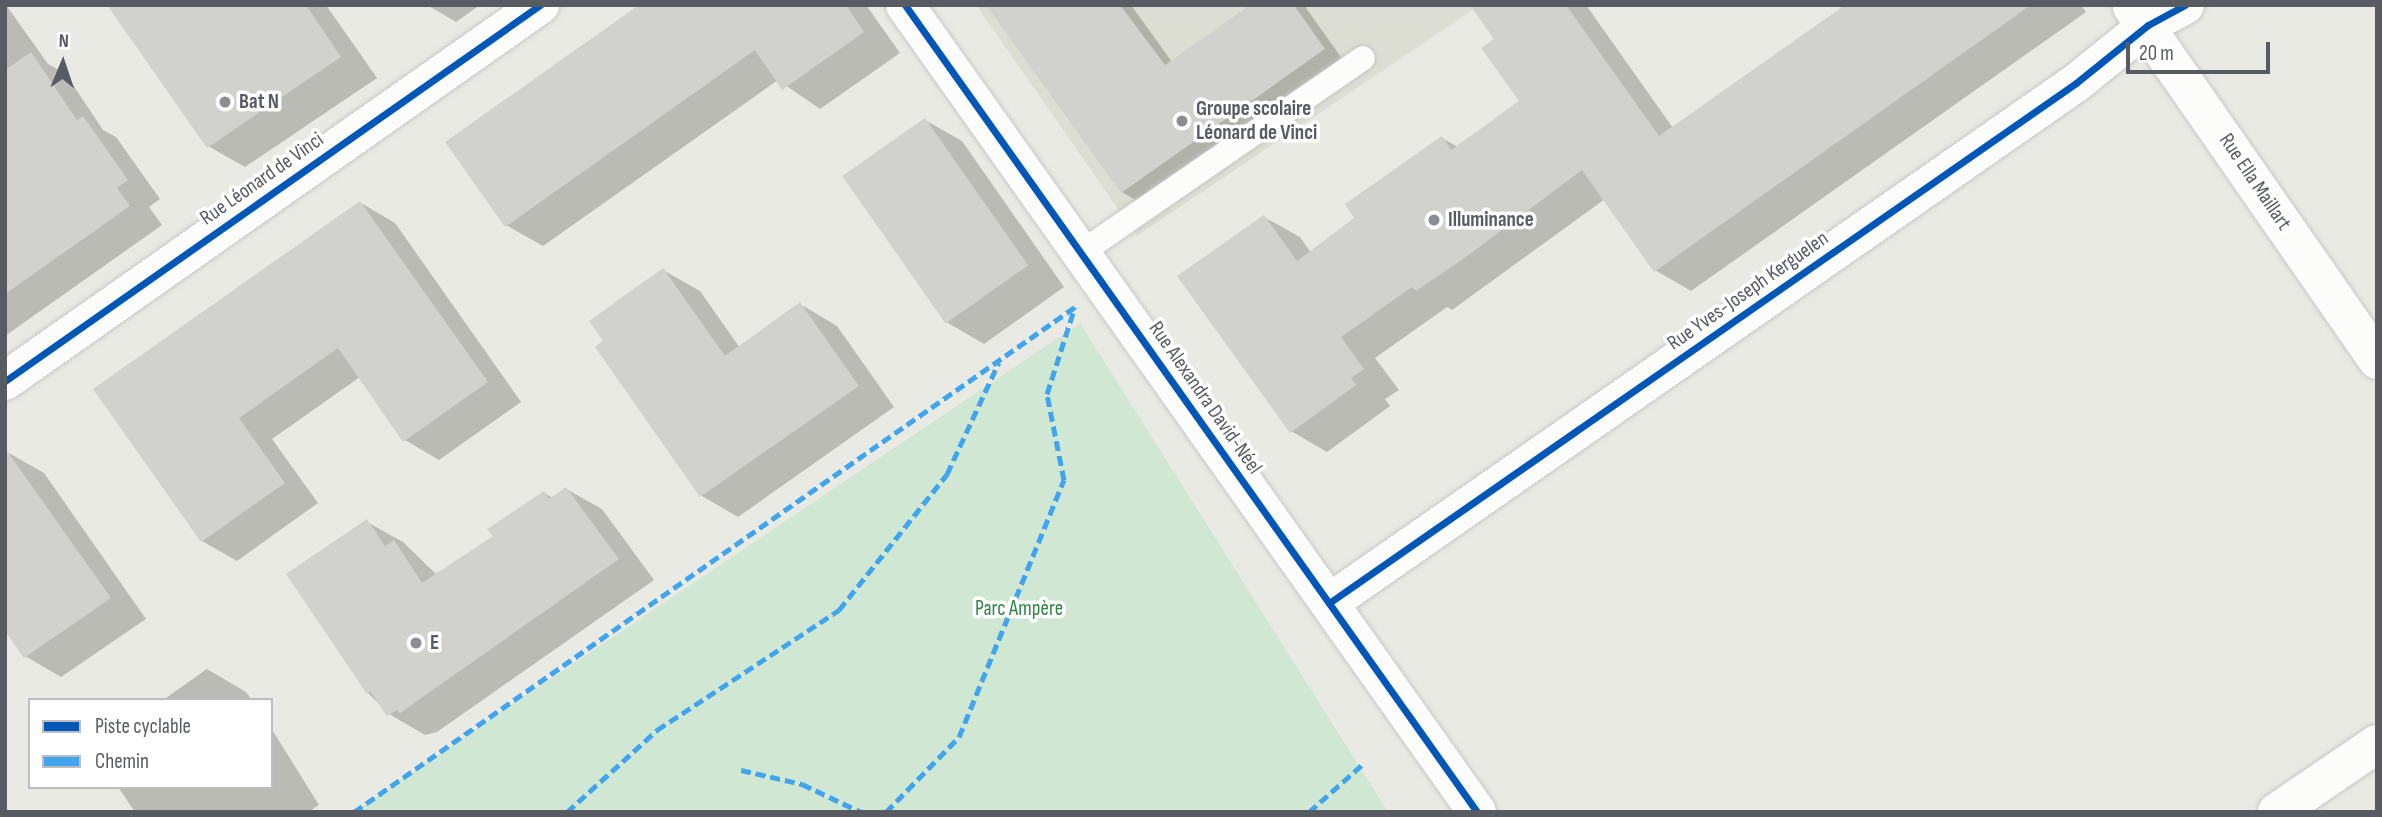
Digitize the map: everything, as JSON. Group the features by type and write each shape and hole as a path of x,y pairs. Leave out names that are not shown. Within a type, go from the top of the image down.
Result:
{"street":[{"name":"Rue Léonard de Vinci","path":"5,381 540,5"},
{"name":"Rue Alexandra David-Néel","path":"905,5 1476,812"},
{"name":"Rue Yves-Joseph Kerguelen","path":"1329,603 2076,83 2139,15 2185,5"},
{"name":"Rue Ella Maillart","path":"2139,15 2377,360"},
{"path":"2277,812 2377,744"}],"lane":[{"path":"1082,252 1363,58"}],"shaded area":[{"name":"Groupe scolaire Léonard de Vinci","path":"976,5 1480,5 1137,236"}],"green space":[{"name":"Parc Ampère","path":"1080,323 1388,812 354,812 360,807"}],"building":[{"name":"Bat N","path":"107,5 306,5 341,57 207,148"},
{"path":"639,5 846,5 864,32 782,90 755,50 505,227 445,142"},
{"path":"986,5 1120,5 1165,65 1250,5 1294,5 1325,49 1121,193"},
{"name":"Illuminance","path":"1470,5 1566,5 1659,136 1845,5 2031,5 1654,272 1582,170 1466,257 1416,291 1412,287 1341,337 1364,369 1351,378 1356,385 1290,433 1177,276 1264,215 1297,261 1354,218 1345,204 1442,136 1451,150 1519,101 1481,48 1494,39"},
{"path":"31,52 77,120 83,116 128,180 117,188 130,206 5,294 5,70"},
{"path":"925,118 1028,265 946,323 842,176"},
{"path":"360,201 488,382 403,442 338,348 239,418 285,483 201,542 93,389"},
{"path":"663,268 725,356 800,302 859,386 700,497 595,347 603,341 589,321"},
{"path":"5,448 111,598 24,658 5,631"},
{"name":"E","path":"566,487 619,559 400,713 397,710 387,716 370,691 367,694 286,574 367,519 385,546 394,540 422,583 493,536 487,529 544,491 549,499"}],"marked path":[{"path":"354,812 1075,307"},
{"path":"886,812 959,737 1064,480 1047,394 1075,307"},
{"path":"567,812 657,730 839,610 947,474 999,362"},
{"path":"1309,812 1363,764"},
{"path":"741,770 802,784 861,812"}],"cycle path":[{"path":"5,381 540,5"},
{"path":"905,5 1477,812"},
{"path":"1329,603 2076,83 2148,25 2185,5"}],"place":[{"name":"Bat N","path":"225,102"},
{"name":"Groupe scolaire Léonard de Vinci","path":"1182,121"},
{"name":"Illuminance","path":"1434,220"},
{"name":"E","path":"416,643"}]}
